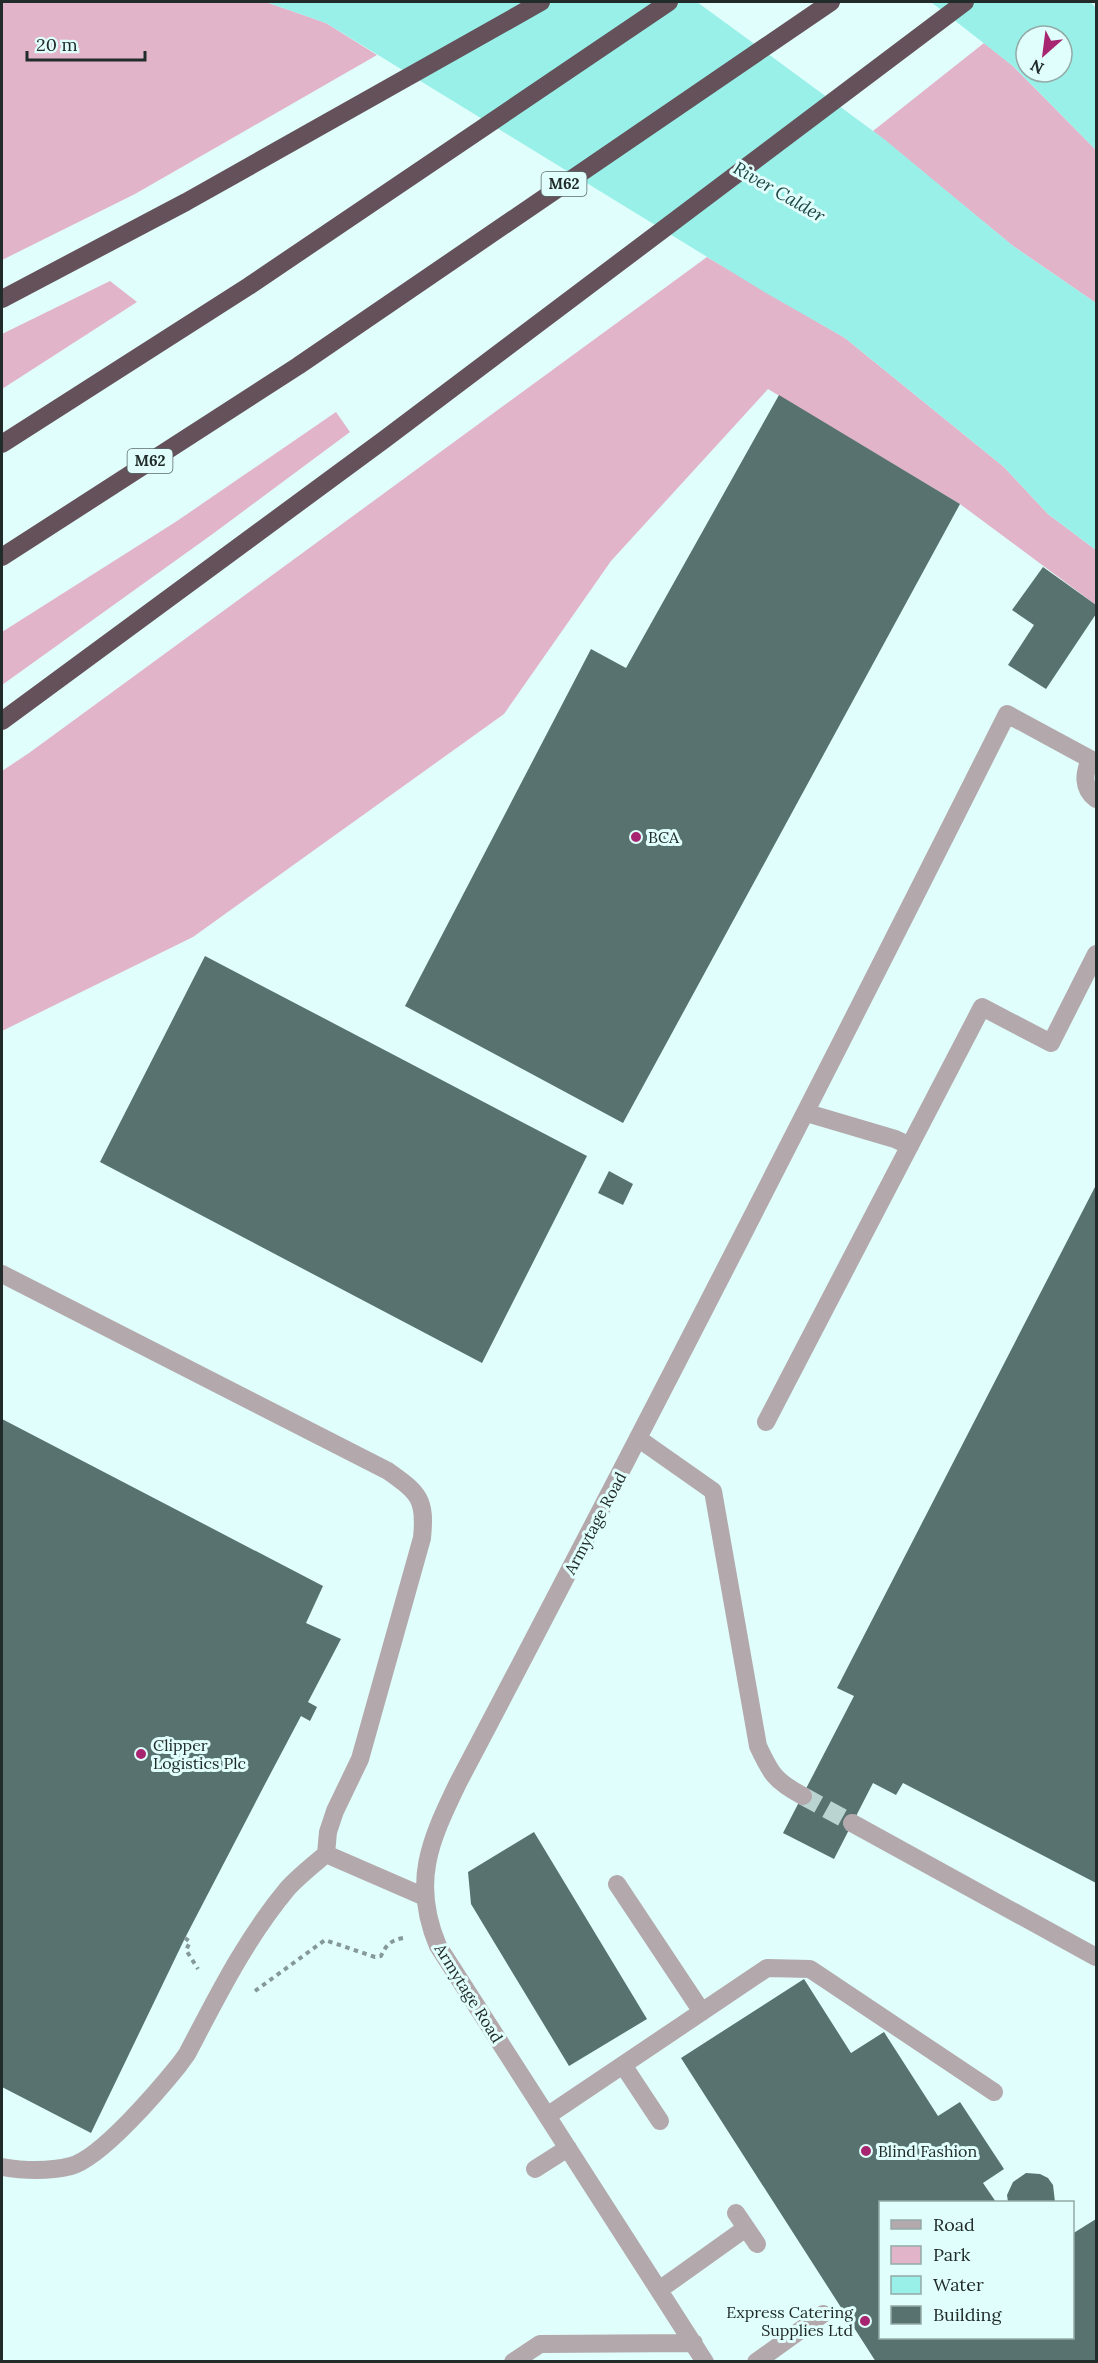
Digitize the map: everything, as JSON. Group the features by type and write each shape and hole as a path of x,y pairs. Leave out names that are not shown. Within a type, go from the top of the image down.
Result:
{"highway":[{"path":"2,299 186,202 541,2"},
{"path":"2,444 249,286 669,2"},
{"name":"M62","path":"2,557 298,366 831,2"},
{"path":"2,721 385,439 965,2"}],"street":[{"name":"Armytage Road","path":"705,2361 438,1946 425,1897 429,1850 443,1814 807,1113 1007,714 1093,754"},
{"path":"1093,754 1085,770 1085,781 1088,790 1096,799"},
{"path":"766,1422 982,1007 1051,1043 1096,954"},
{"path":"807,1113 895,1139 910,1146"},
{"path":"2,1274 387,1471 412,1488 420,1498 423,1509 422,1538 360,1759 335,1811 328,1832 326,1854 289,1887 256,1932 220,1991 183,2060 105,2146 73,2166 31,2171 2,2167"},
{"path":"639,1439 713,1491 758,1746 767,1767 779,1783 802,1796"},
{"path":"852,1823 1096,1957"},
{"path":"326,1854 425,1897"},
{"path":"617,1884 702,2012"},
{"path":"547,2116 767,1968 810,1969 994,2092"},
{"path":"623,2065 660,2121"},
{"path":"535,2169 568,2148"},
{"path":"659,2290 741,2221 757,2244"},
{"path":"756,2361 823,2314"},
{"path":"513,2361 540,2344 694,2343"}],"path":[{"path":"185,1938 190,1942 186,1950 206,1983 241,2001 325,1940 375,1957 381,1956 386,1946 394,1940 433,1933"}],"green space":[{"path":"2,2 266,2 326,23 377,55 135,194 2,260"},
{"path":"984,43 1014,67 1014,84 1031,84 1096,150 1096,303 1013,246 873,131"},
{"path":"707,257 845,338 1004,467 1048,514 1096,550 1096,605 960,504 768,389 611,561 504,714 193,937 2,1031 2,771"},
{"path":"110,281 137,302 2,389 2,334"},
{"path":"336,412 350,432 2,685 2,632 177,521"}],"water":[{"name":"River Calder","path":"266,2 697,2 884,139 1013,246 1096,303 1096,550 1048,514 1004,467 845,338 766,293 326,23"},
{"path":"931,2 1090,2 1096,8 1096,150 1031,84 1074,84 1074,24 1014,24 1014,67"}],"building":[{"name":"BCA","path":"779,395 960,504 623,1123 405,1006 591,649 626,668"},
{"path":"1043,567 1096,605 1096,614 1046,689 1008,665 1034,625 1012,610"},
{"path":"205,956 587,1156 482,1363 100,1162"},
{"path":"609,1171 633,1184 623,1205 598,1193"},
{"path":"1096,1185 1096,1883 903,1783 896,1795 873,1783 834,1859 783,1833 854,1696 837,1688"},
{"name":"Clipper Logistics Plc","path":"2,1419 323,1586 306,1623 341,1639 308,1702 317,1707 310,1721 301,1716 185,1938 91,2133 2,2087"},
{"path":"534,1832 647,2019 569,2066 471,1904 468,1872"},
{"path":"804,1979 851,2053 884,2032 938,2116 960,2102 1004,2169 983,2183 995,2201 879,2201 879,2339 1074,2339 1074,2233 1096,2219 1096,2362 876,2362 681,2058"},
{"path":"1026,2173 1040,2174 1048,2178 1053,2185 1055,2201 1008,2201 1007,2195 1013,2182"}],"tunnel":[{"path":"803,1796 852,1823"}],"place":[{"name":"BCA","path":"636,837"},
{"name":"Clipper Logistics Plc","path":"141,1754"},
{"name":"Blind Fashion","path":"866,2151"},
{"name":"Express Catering Supplies Ltd","path":"865,2321"}]}
